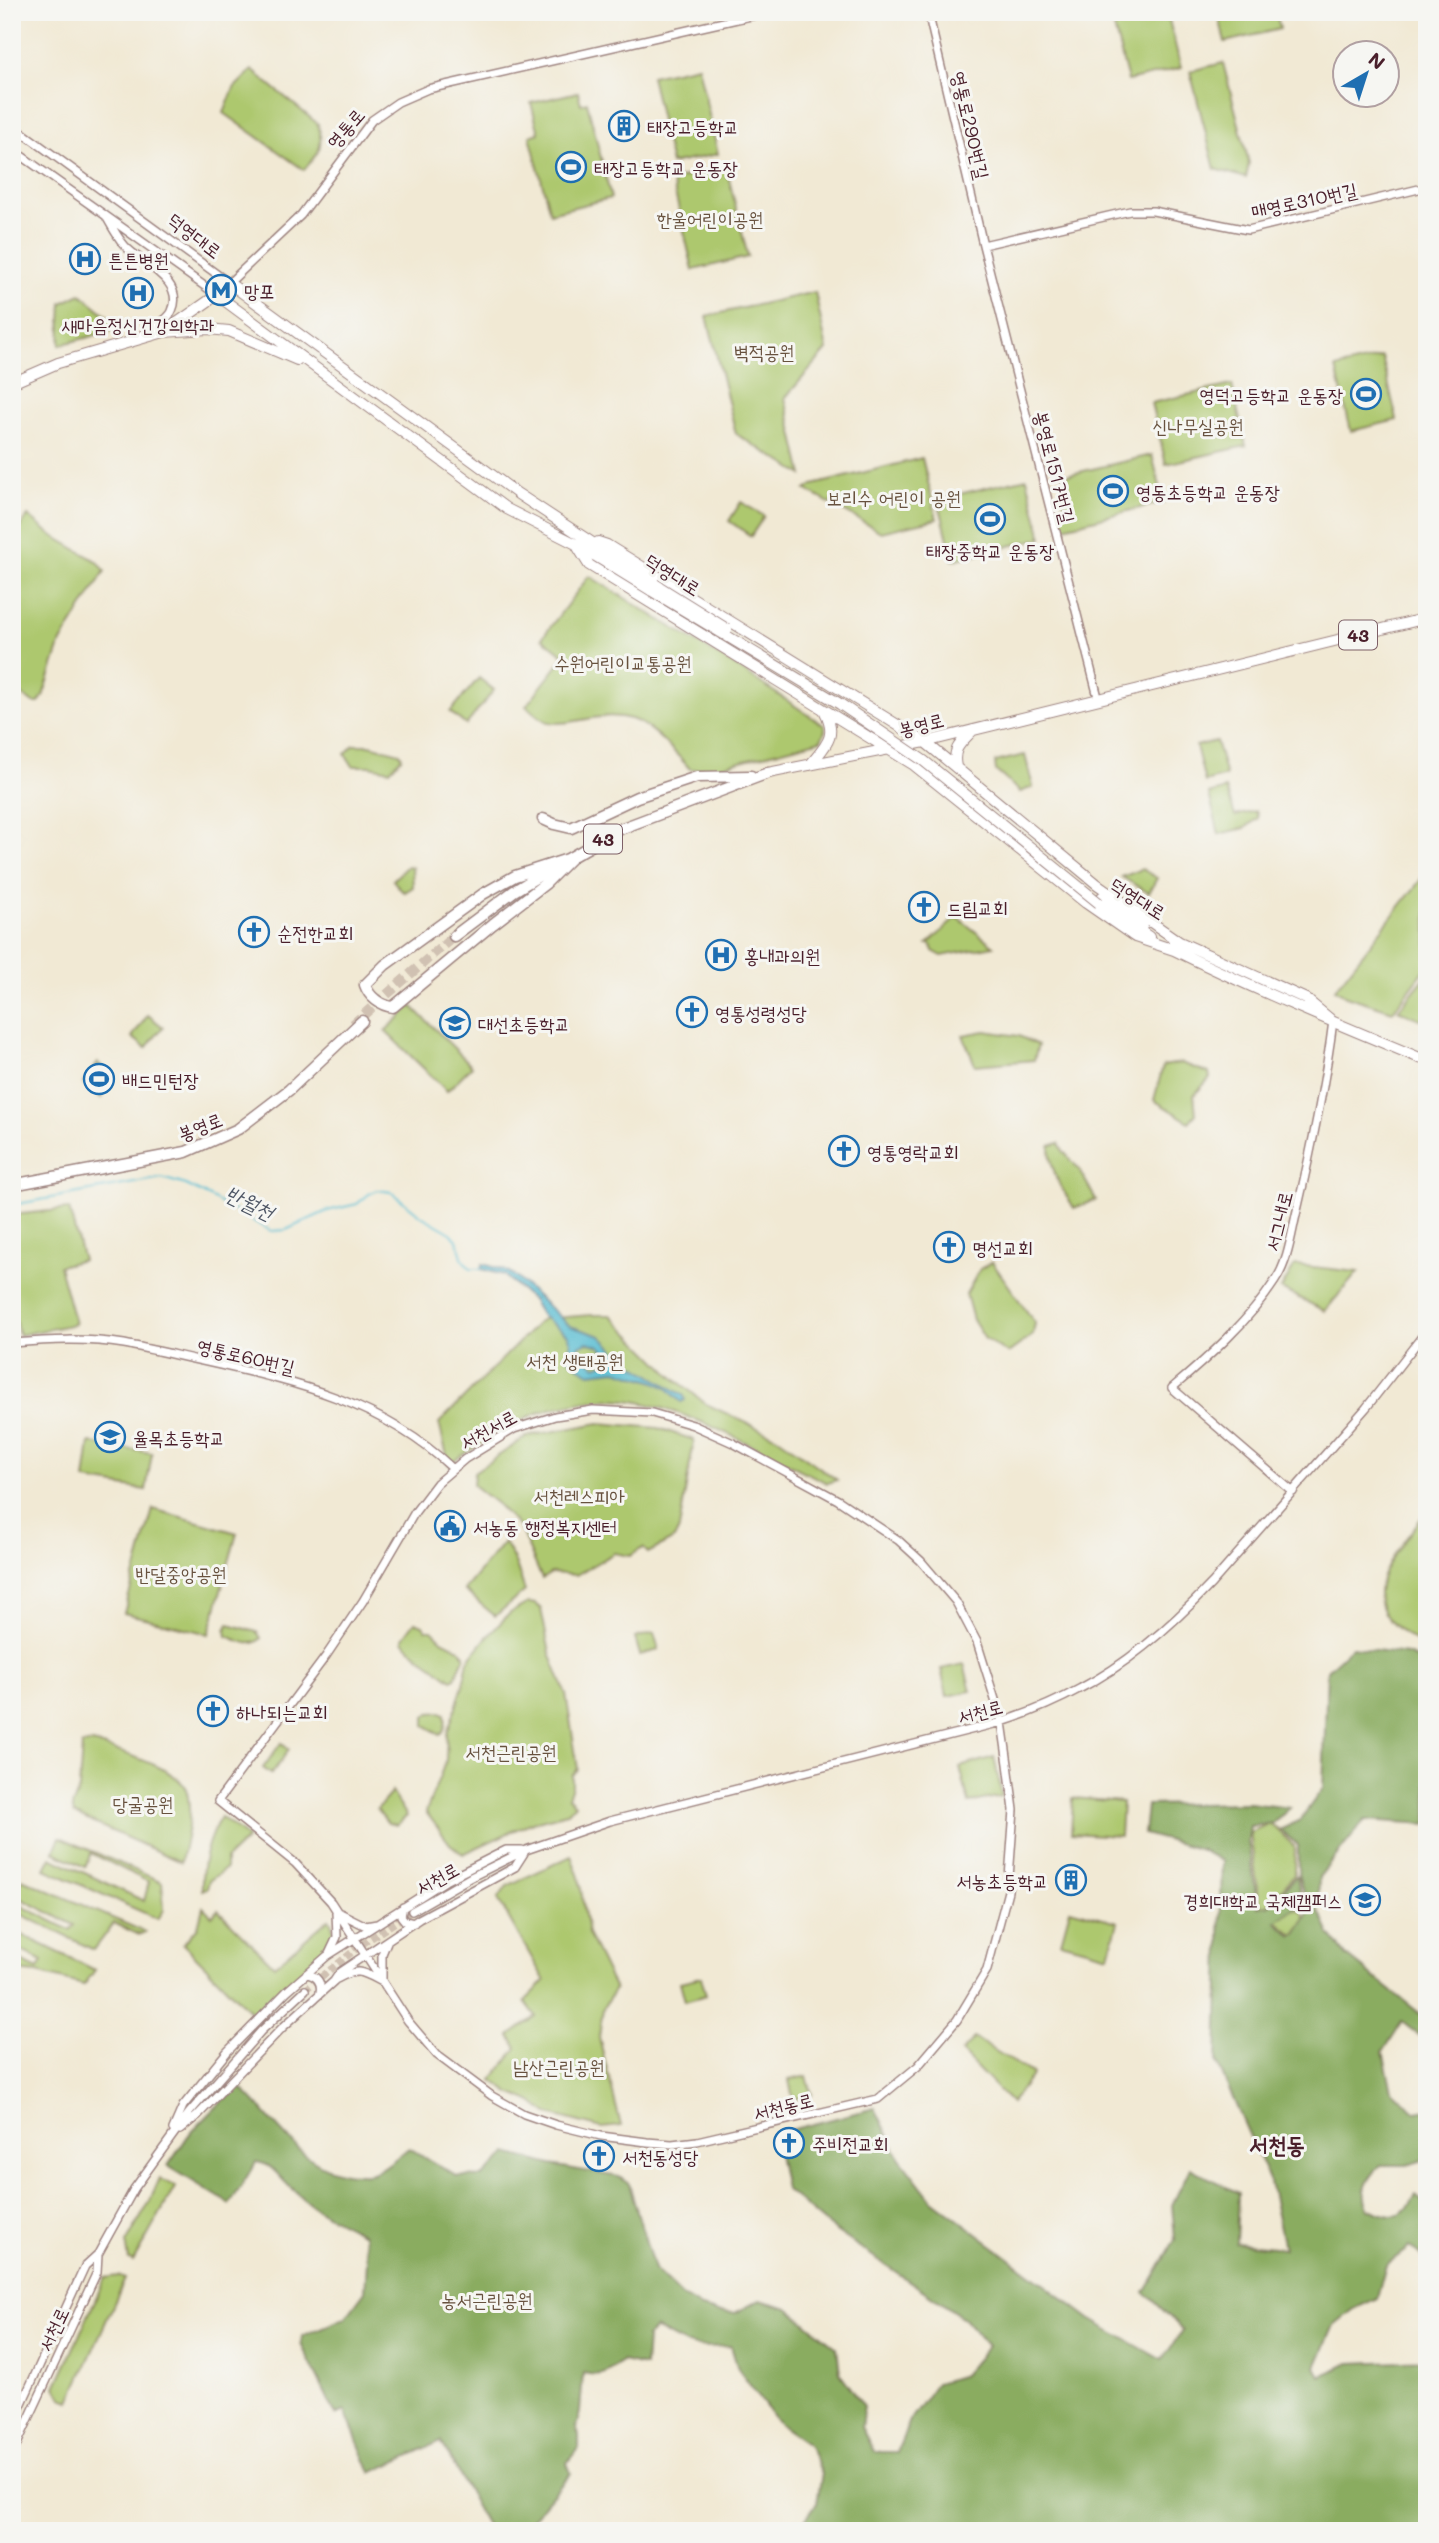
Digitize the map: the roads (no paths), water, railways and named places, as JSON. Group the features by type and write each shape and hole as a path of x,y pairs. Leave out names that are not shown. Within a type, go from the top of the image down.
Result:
{"highway":[{"path":"543,819 571,828 637,797 697,777 765,775"},
{"name":"봉영로","path":"454,936 514,891 620,829 765,775"},
{"path":"571,858 546,883 393,1007 384,1006 367,992 365,985 385,965 483,894 515,876 571,858"},
{"name":"봉영로","path":"12,1185 186,1152 238,1129 289,1090 362,1021"}],"main road":[{"name":"영통로","path":"12,383 58,363 164,332 217,295 229,283"},
{"name":"덕영대로","path":"229,283 578,540 840,704 924,761 1142,934 1176,946 1321,1018 1427,1061"},
{"name":"덕영대로","path":"217,295 507,509 578,540"},
{"path":"164,332 208,329 229,331 311,366"},
{"path":"578,540 589,565 914,765 1086,903 1135,937 1176,946"},
{"path":"578,540 607,545 925,742 1176,946"},
{"name":"봉영로","path":"765,775 925,742 1098,697 1427,618"},
{"path":"810,765 830,737 831,723 825,711"},
{"path":"956,768 953,756 956,749 974,729"}],"street":[{"name":"영통로","path":"229,283 301,215 372,120 398,102 428,89 768,12"},
{"name":"영통로290번길","path":"928,12 983,245"},
{"name":"덕영대로","path":"12,125 229,283"},
{"name":"덕영대로","path":"12,149 217,295"},
{"name":"매영로310번길","path":"983,245 1130,211 1153,211 1248,230 1427,187"},
{"path":"104,215 125,246 162,274 172,287 175,302 172,313 135,340"},
{"name":"봉영로1517번길","path":"983,245 1098,697"},
{"name":"서그내로","path":"1293,1492 1172,1388 1250,1314 1277,1279 1286,1257 1303,1185 1328,1063 1333,1021"},
{"name":"서천로","path":"412,1910 526,1850 610,1821 1002,1722 1083,1688 1141,1647 1212,1583 1366,1408 1427,1330"},
{"name":"영통로60번길","path":"12,1343 69,1340 122,1344 285,1380 383,1417 430,1447 452,1468"},
{"name":"서천서로","path":"355,1939 336,1911 295,1863 218,1801 326,1656 363,1601 415,1512 452,1468 514,1429 555,1416 593,1410 652,1413 693,1425 733,1443 838,1500 898,1540 921,1561 956,1602 977,1642 1002,1722"},
{"name":"서천동로","path":"355,1939 408,2021 437,2055 512,2108 576,2131 647,2143 671,2144 697,2141 878,2099 918,2067 944,2037 988,1970 1008,1891 1014,1810 1002,1722"},
{"path":"169,2140 183,2106 227,2052 327,1956 444,1881 506,1850 526,1850"},
{"path":"334,1981 340,1972 414,1923 515,1867 526,1850"},
{"path":"402,1908 401,1916 405,1921 414,1923"},
{"path":"327,1956 337,1941 336,1911 366,1926 381,1923"},
{"path":"169,2140 197,2116 255,2055 334,1981 361,1971 382,1982 382,1954 390,1939"},
{"path":"306,1974 318,1980 320,1992"},
{"name":"서천로","path":"12,2425 85,2266 98,2254 134,2189 169,2140 231,2063 305,1990"},
{"name":"서천로","path":"12,2455 97,2272 98,2254"}],"water":[{"path":"483,1264 504,1270 516,1277 570,1326 601,1336 623,1358 684,1396 685,1400 681,1402 667,1388 655,1382 616,1370 590,1373 576,1365 567,1357 571,1342 568,1335 542,1316 532,1300 504,1275 481,1269","holes":["587,1342 599,1346 608,1354 604,1363 596,1366 579,1355 578,1347"]}],"waterway":[{"name":"반월천","path":"12,1205 162,1178 186,1185 271,1231 286,1230 327,1211 357,1204 378,1190 391,1192 423,1217 451,1233 457,1240 463,1260 471,1269 481,1269"}],"tunnel":[{"path":"353,1024 454,936"},
{"path":"305,1990 361,1945 412,1911"}],"place":[{"name":"태장고등학교","path":"624,126"},
{"name":"태장고등학교 운동장","path":"571,167"},
{"name":"튼튼병원","path":"85,259"},
{"name":"망포","path":"221,290"},
{"name":"새마음정신건강의학과","path":"138,293"},
{"name":"영덕고등학교 운동장","path":"1366,394"},
{"name":"영동초등학교 운동장","path":"1113,491"},
{"name":"태장중학교 운동장","path":"990,519"},
{"name":"드림교회","path":"924,907"},
{"name":"순전한교회","path":"254,932"},
{"name":"홍내과의원","path":"721,955"},
{"name":"영통성령성당","path":"692,1012"},
{"name":"대선초등학교","path":"455,1023"},
{"name":"배드민턴장","path":"99,1079"},
{"name":"영통영락교회","path":"844,1151"},
{"name":"명선교회","path":"949,1247"},
{"name":"율목초등학교","path":"110,1437"},
{"name":"서농동 행정복지센터","path":"450,1526"},
{"name":"하나되는교회","path":"213,1711"},
{"name":"서농초등학교","path":"1071,1880"},
{"name":"경희대학교 국제캠퍼스","path":"1365,1900"},
{"name":"주비전교회","path":"789,2143"},
{"name":"서천동성당","path":"599,2156"}],"district":[{"name":"서천동","path":"1277,2144"}],"park label":[{"name":"한울어린이공원","path":"710,218"},
{"name":"벽적공원","path":"764,351"},
{"name":"신나무실공원","path":"1198,425"},
{"name":"보리수 어린이 공원","path":"894,497"},
{"name":"수원어린이교통공원","path":"623,662"},
{"name":"서천 생태공원","path":"575,1360"},
{"name":"서천레스피아","path":"579,1495"},
{"name":"반달중앙공원","path":"181,1573"},
{"name":"서천근린공원","path":"511,1751"},
{"name":"당굴공원","path":"143,1803"},
{"name":"남산근린공원","path":"559,2066"},
{"name":"농서근린공원","path":"487,2299"}]}
